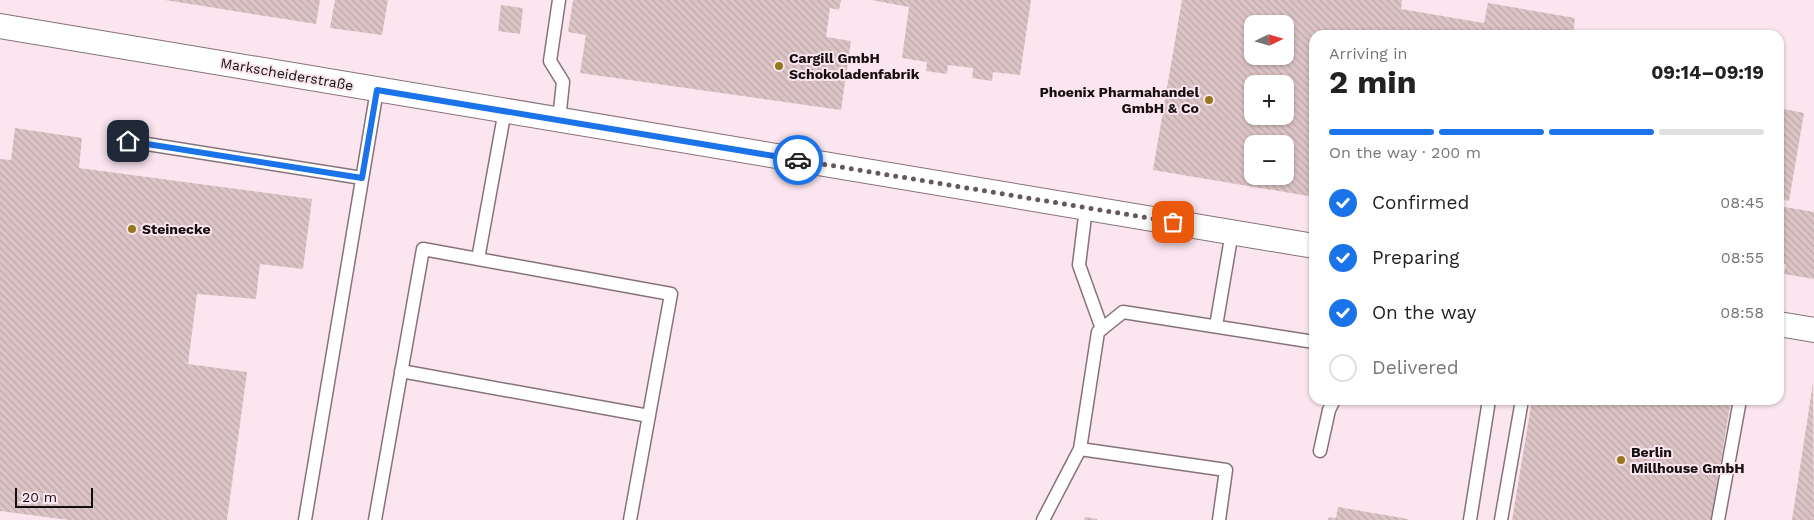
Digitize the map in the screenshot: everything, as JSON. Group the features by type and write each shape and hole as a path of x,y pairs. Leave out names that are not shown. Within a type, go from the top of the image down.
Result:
{"street":[{"name":"Markscheiderstraße","path":"0,26 1309,245"},
{"path":"1784,325 1814,330"}],"lane":[{"path":"559,0 550,60 563,82 559,120"},
{"path":"305,520 377,90"},
{"path":"478,259 506,110"},
{"path":"128,141 362,178"},
{"path":"1086,208 1079,265 1102,329"},
{"path":"1216,326 1232,232"},
{"path":"374,520 423,249 671,294 630,520"},
{"path":"1043,520 1080,449 1098,332 1123,312 1309,341"},
{"path":"401,371 649,416"},
{"path":"1320,451 1332,405"},
{"path":"1470,520 1489,405"},
{"path":"1502,520 1521,405"},
{"path":"1718,520 1739,405"},
{"path":"1080,449 1226,470 1219,520"}],"building":[{"path":"165,0 320,0 316,24"},
{"path":"335,0 388,0 382,35 330,28"},
{"path":"573,0 841,0 839,10 830,8 826,37 851,41 841,110 580,73 586,35 568,32"},
{"name":"Cargill GmbH Schokoladenfabrik","path":"871,0 1031,0 1020,75 993,72 992,81 972,78 973,68 948,65 947,74 926,71 927,62 902,58 909,7"},
{"name":"Phoenix Pharmahandel GmbH & Co","path":"1182,0 1402,0 1401,9 1484,23 1488,3 1575,18 1574,30 1309,30 1309,196 1153,170"},
{"path":"501,5 523,8 520,34 498,31"},
{"path":"1784,109 1804,113 1789,201 1784,200"},
{"path":"15,128 82,138 79,168 312,199 303,269 260,264 256,299 197,294 188,364 247,372 227,520 69,520 0,511 0,159 11,160"},
{"path":"1784,207 1814,212 1814,279 1784,274 1786,264 1784,264"},
{"path":"1813,383 1814,520 1792,520"},
{"name":"Berlin Millhouse GmbH","path":"1531,405 1730,405 1711,520 1512,520"},
{"path":"1338,507 1408,520 1328,520 1329,517 1336,518"},
{"path":"1085,517 1097,519 1097,520 1084,520"}],"way so far":[{"path":"798,160 1173,222"}],"place":[{"name":"Cargill GmbH Schokoladenfabrik","path":"779,66"},
{"name":"Phoenix Pharmahandel GmbH & Co","path":"1209,100"},
{"name":"Steinecke","path":"132,229"},
{"name":"Berlin Millhouse GmbH","path":"1621,460"}],"route":[{"path":"128,141 362,178 377,90 798,160"}]}
